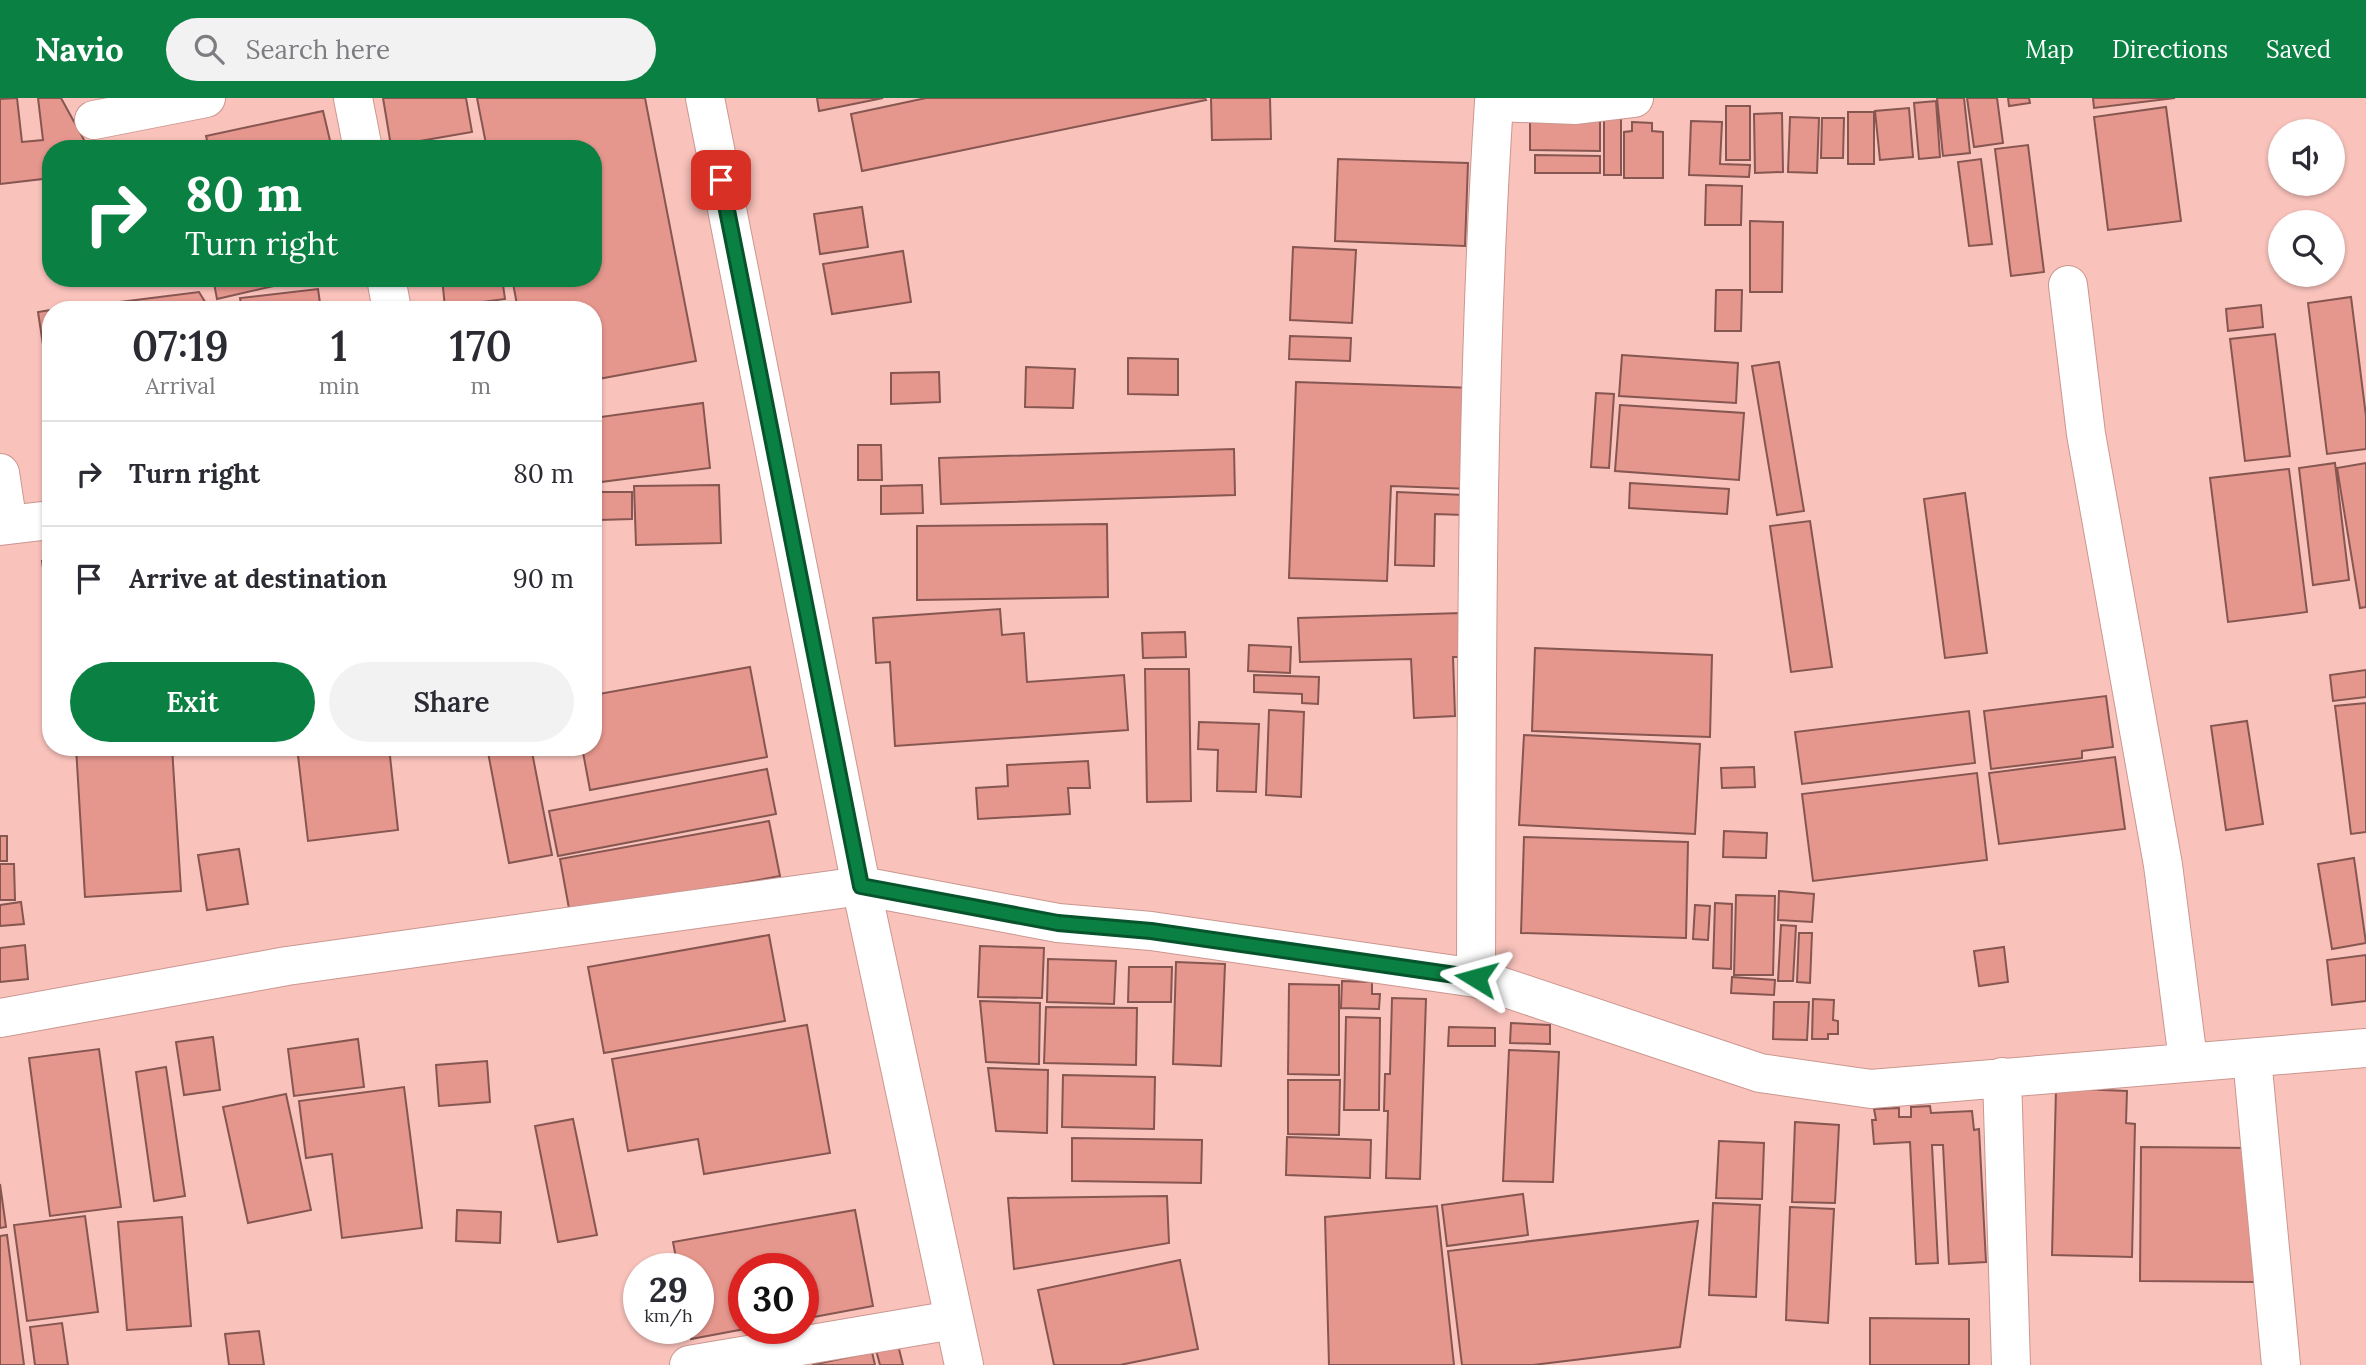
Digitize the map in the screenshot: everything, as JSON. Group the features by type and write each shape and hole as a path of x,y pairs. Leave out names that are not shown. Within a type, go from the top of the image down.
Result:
{"street":[{"path":"94,120 206,98"},
{"path":"354,98 361,140"},
{"path":"705,98 861,886 964,1365"},
{"path":"1476,978 1477,619 1486,200 1494,100 1576,104 1634,98"},
{"path":"2068,285 2086,434 2163,864 2189,1060"},
{"path":"0,473 4,525 42,521"},
{"path":"0,1018 287,966 861,886 1058,923 1151,931 1476,978 1760,1073 1871,1089 2189,1060 2252,1058 2366,1048"},
{"path":"2252,1058 2281,1365"},
{"path":"2002,1077 2011,1365"},
{"path":"689,1365 953,1320"}],"building":[{"path":"17,98 22,142 42,140 42,179 0,184 0,99"},
{"path":"38,98 61,98 84,140 43,140"},
{"path":"383,98 466,98 472,132 426,140 390,140"},
{"path":"477,98 645,98 696,361 602,378 602,301 516,301 514,287 602,287 602,140 485,140"},
{"path":"817,98 883,98 819,111"},
{"path":"926,98 1206,100 862,171 851,114"},
{"path":"1211,98 1270,98 1271,139 1212,140"},
{"path":"1937,98 1964,98 1970,153 1943,156"},
{"path":"1967,98 1997,98 2003,143 1974,147"},
{"path":"2008,98 2029,98 2030,103 2009,106"},
{"path":"2093,98 2175,98 2094,108"},
{"path":"1936,101 1940,157 1919,159 1914,103"},
{"path":"1726,106 1750,106 1750,160 1726,160"},
{"path":"2166,107 2181,221 2108,230 2094,117"},
{"path":"1909,108 1913,157 1880,160 1875,111"},
{"path":"323,111 330,140 207,140 206,136"},
{"path":"1848,112 1874,112 1874,164 1848,164"},
{"path":"1782,113 1783,172 1755,173 1754,114"},
{"path":"1790,117 1819,118 1817,173 1788,172"},
{"path":"1530,118 1600,118 1600,151 1530,150"},
{"path":"1604,118 1621,118 1621,175 1604,175"},
{"path":"1822,118 1844,118 1843,158 1821,158"},
{"path":"1691,121 1722,122 1720,164 1750,165 1749,177 1689,175"},
{"path":"1632,122 1652,123 1652,131 1663,132 1663,178 1624,178 1624,132 1632,131"},
{"path":"2028,145 2044,272 2011,276 1995,149"},
{"path":"1535,155 1600,156 1600,173 1535,173"},
{"path":"1338,159 1468,163 1465,246 1335,241"},
{"path":"1981,159 1992,244 1969,246 1958,162"},
{"path":"1706,185 1742,186 1741,225 1705,225"},
{"path":"862,207 868,247 820,254 814,214"},
{"path":"1750,221 1783,222 1782,292 1750,292"},
{"path":"1293,247 1356,250 1352,323 1290,320"},
{"path":"903,251 911,302 832,314 823,264"},
{"path":"215,287 270,287 217,299"},
{"path":"443,287 503,287 505,299 490,301 444,301"},
{"path":"318,289 320,301 240,301 240,298"},
{"path":"1716,290 1742,290 1741,331 1715,331"},
{"path":"199,292 204,301 128,301"},
{"path":"2351,297 2366,416 2366,449 2327,454 2308,303"},
{"path":"2261,305 2263,327 2228,331 2226,309"},
{"path":"42,311 42,338 38,312"},
{"path":"2275,334 2290,456 2245,461 2230,339"},
{"path":"1290,336 1351,338 1350,361 1289,359"},
{"path":"1622,355 1738,363 1736,403 1619,396"},
{"path":"1128,358 1178,359 1178,395 1128,394"},
{"path":"1779,362 1804,511 1777,515 1752,366"},
{"path":"1026,367 1075,369 1073,408 1025,407"},
{"path":"939,372 940,402 891,404 891,373"},
{"path":"1296,382 1475,388 1472,489 1391,486 1387,581 1289,578"},
{"path":"1596,393 1614,394 1609,468 1591,467"},
{"path":"703,403 710,468 602,482 602,417"},
{"path":"1620,405 1744,413 1739,480 1615,471"},
{"path":"858,445 881,445 882,480 858,480"},
{"path":"1234,449 1235,495 941,504 939,458"},
{"path":"2335,463 2349,580 2313,585 2299,468"},
{"path":"2366,463 2366,607 2360,608 2337,468"},
{"path":"2289,469 2307,612 2228,622 2210,478"},
{"path":"1630,483 1729,489 1727,514 1629,508"},
{"path":"719,485 721,543 636,545 634,486"},
{"path":"922,485 923,513 881,514 881,486"},
{"path":"602,492 632,492 632,519 602,520"},
{"path":"1397,492 1464,495 1463,515 1435,514 1434,566 1395,565"},
{"path":"1965,493 1987,653 1945,658 1924,499"},
{"path":"1810,521 1832,667 1791,672 1770,526"},
{"path":"1107,524 1108,597 917,600 917,526"},
{"path":"1000,609 1002,635 1024,633 1027,682 1124,675 1128,730 895,746 890,662 876,663 873,618"},
{"path":"1461,613 1463,657 1453,657 1455,716 1414,718 1411,659 1300,662 1298,618"},
{"path":"1185,632 1186,657 1143,658 1142,633"},
{"path":"1249,645 1291,647 1290,673 1248,671"},
{"path":"1535,648 1712,655 1710,737 1532,731"},
{"path":"750,667 767,757 590,790 584,756 602,756 602,693"},
{"path":"1145,669 1189,669 1191,801 1147,802"},
{"path":"2366,670 2366,697 2333,701 2330,675"},
{"path":"1254,675 1319,677 1318,704 1302,703 1302,694 1254,692"},
{"path":"2106,696 2113,747 2082,751 2082,758 1991,769 1984,711"},
{"path":"2366,703 2366,832 2351,834 2335,706"},
{"path":"1269,710 1304,712 1301,797 1266,795"},
{"path":"1969,711 1975,763 1802,784 1795,732"},
{"path":"2247,721 2263,824 2226,830 2211,726"},
{"path":"1199,722 1259,724 1256,792 1217,791 1218,750 1198,749"},
{"path":"1524,735 1700,744 1695,834 1519,825"},
{"path":"77,756 173,756 181,891 85,897"},
{"path":"298,756 390,756 398,830 308,841"},
{"path":"489,756 533,756 552,855 509,863"},
{"path":"2115,757 2125,829 1999,844 1989,773"},
{"path":"1088,761 1090,788 1068,788 1070,814 978,819 976,788 1008,786 1007,765"},
{"path":"1754,767 1755,787 1722,788 1721,768"},
{"path":"767,769 776,814 558,856 549,811"},
{"path":"1977,773 1987,860 1813,881 1802,794"},
{"path":"769,821 780,876 570,914 560,859"},
{"path":"1724,831 1767,833 1766,858 1723,857"},
{"path":"0,836 7,836 7,861 0,861"},
{"path":"1524,837 1688,842 1686,938 1521,933"},
{"path":"239,849 248,904 207,910 198,855"},
{"path":"2354,858 2366,943 2332,949 2318,864"},
{"path":"0,864 14,864 15,900 0,900"},
{"path":"1779,891 1814,894 1812,922 1778,920"},
{"path":"1736,895 1775,896 1773,975 1734,975"},
{"path":"21,902 24,924 0,926 0,905"},
{"path":"1715,903 1732,904 1731,969 1713,968"},
{"path":"1695,905 1710,906 1708,940 1693,939"},
{"path":"1781,925 1796,926 1793,981 1778,981"},
{"path":"1799,933 1812,933 1810,983 1797,982"},
{"path":"769,935 785,1021 604,1053 588,967"},
{"path":"25,945 28,979 0,982 0,948"},
{"path":"980,946 1044,948 1042,998 978,997"},
{"path":"2004,947 2008,982 1979,986 1974,951"},
{"path":"2366,955 2366,1001 2332,1005 2327,960"},
{"path":"1048,959 1116,961 1114,1004 1047,1002"},
{"path":"1176,962 1225,964 1221,1066 1173,1064"},
{"path":"1129,967 1172,967 1171,1002 1128,1002"},
{"path":"1732,977 1775,980 1774,995 1731,993"},
{"path":"1342,981 1372,982 1372,994 1380,994 1379,1009 1341,1008"},
{"path":"1289,984 1339,985 1339,1075 1288,1074"},
{"path":"1392,998 1426,999 1420,1179 1386,1178 1388,1111 1384,1111 1385,1074 1390,1074"},
{"path":"1813,999 1834,1000 1833,1020 1838,1021 1838,1034 1828,1034 1828,1039 1812,1039"},
{"path":"980,1001 1040,1003 1039,1064 986,1062"},
{"path":"1774,1002 1809,1002 1807,1040 1773,1039"},
{"path":"1046,1007 1137,1008 1136,1065 1044,1063"},
{"path":"1346,1017 1380,1018 1379,1110 1344,1110"},
{"path":"1511,1023 1550,1025 1550,1044 1510,1043"},
{"path":"807,1025 830,1153 704,1174 698,1139 628,1151 612,1059"},
{"path":"1449,1027 1495,1028 1495,1046 1448,1046"},
{"path":"213,1037 220,1090 184,1095 176,1042"},
{"path":"358,1039 364,1087 294,1096 288,1049"},
{"path":"99,1049 121,1207 50,1216 29,1058"},
{"path":"1509,1050 1559,1052 1553,1182 1503,1181"},
{"path":"487,1061 490,1102 439,1106 436,1065"},
{"path":"166,1067 185,1196 154,1201 136,1072"},
{"path":"988,1068 1048,1070 1047,1133 996,1131"},
{"path":"1063,1075 1155,1077 1154,1129 1062,1127"},
{"path":"1288,1080 1340,1080 1339,1135 1288,1134"},
{"path":"404,1087 422,1228 342,1238 332,1154 306,1158 299,1101"},
{"path":"2056,1088 2127,1091 2126,1123 2135,1124 2132,1257 2052,1255"},
{"path":"286,1094 311,1210 248,1223 223,1107"},
{"path":"1930,1106 1931,1113 1972,1111 1974,1130 1979,1129 1986,1262 1949,1264 1943,1145 1932,1145 1938,1263 1916,1264 1910,1142 1874,1144 1872,1120 1876,1120 1874,1109 1899,1108 1899,1117 1911,1117 1911,1107"},
{"path":"573,1119 597,1235 558,1242 535,1126"},
{"path":"1795,1122 1839,1125 1835,1203 1792,1202"},
{"path":"1287,1137 1371,1140 1370,1178 1286,1175"},
{"path":"1072,1138 1202,1140 1201,1183 1072,1181"},
{"path":"1719,1141 1764,1143 1762,1199 1716,1198"},
{"path":"2141,1147 2255,1148 2254,1282 2140,1281"},
{"path":"0,1184 6,1227 0,1228"},
{"path":"1523,1194 1528,1235 1447,1246 1442,1205"},
{"path":"1167,1196 1169,1243 1014,1269 1008,1198"},
{"path":"1713,1203 1760,1205 1756,1297 1709,1295"},
{"path":"1437,1206 1454,1365 1329,1365 1325,1217"},
{"path":"1790,1207 1834,1209 1828,1323 1786,1320"},
{"path":"457,1210 501,1212 500,1243 456,1241"},
{"path":"855,1210 873,1306 819,1316 819,1253 728,1253 728,1332 714,1335 714,1253 675,1253 673,1242"},
{"path":"85,1216 98,1312 27,1321 14,1225"},
{"path":"182,1217 191,1326 127,1330 118,1222"},
{"path":"1698,1221 1680,1347 1533,1365 1462,1365 1448,1251"},
{"path":"7,1235 24,1365 0,1365 0,1236"},
{"path":"1180,1260 1198,1349 1120,1365 1054,1365 1038,1290"},
{"path":"1870,1318 1969,1319 1969,1365 1870,1365"},
{"path":"62,1323 68,1365 35,1365 30,1327"},
{"path":"259,1331 264,1365 229,1365 225,1334"},
{"path":"898,1345 903,1365 880,1365 876,1350"},
{"path":"872,1352 875,1365 812,1365"}],"route":[{"path":"721,180 861,886 1058,923 1151,931 1476,978"}]}
